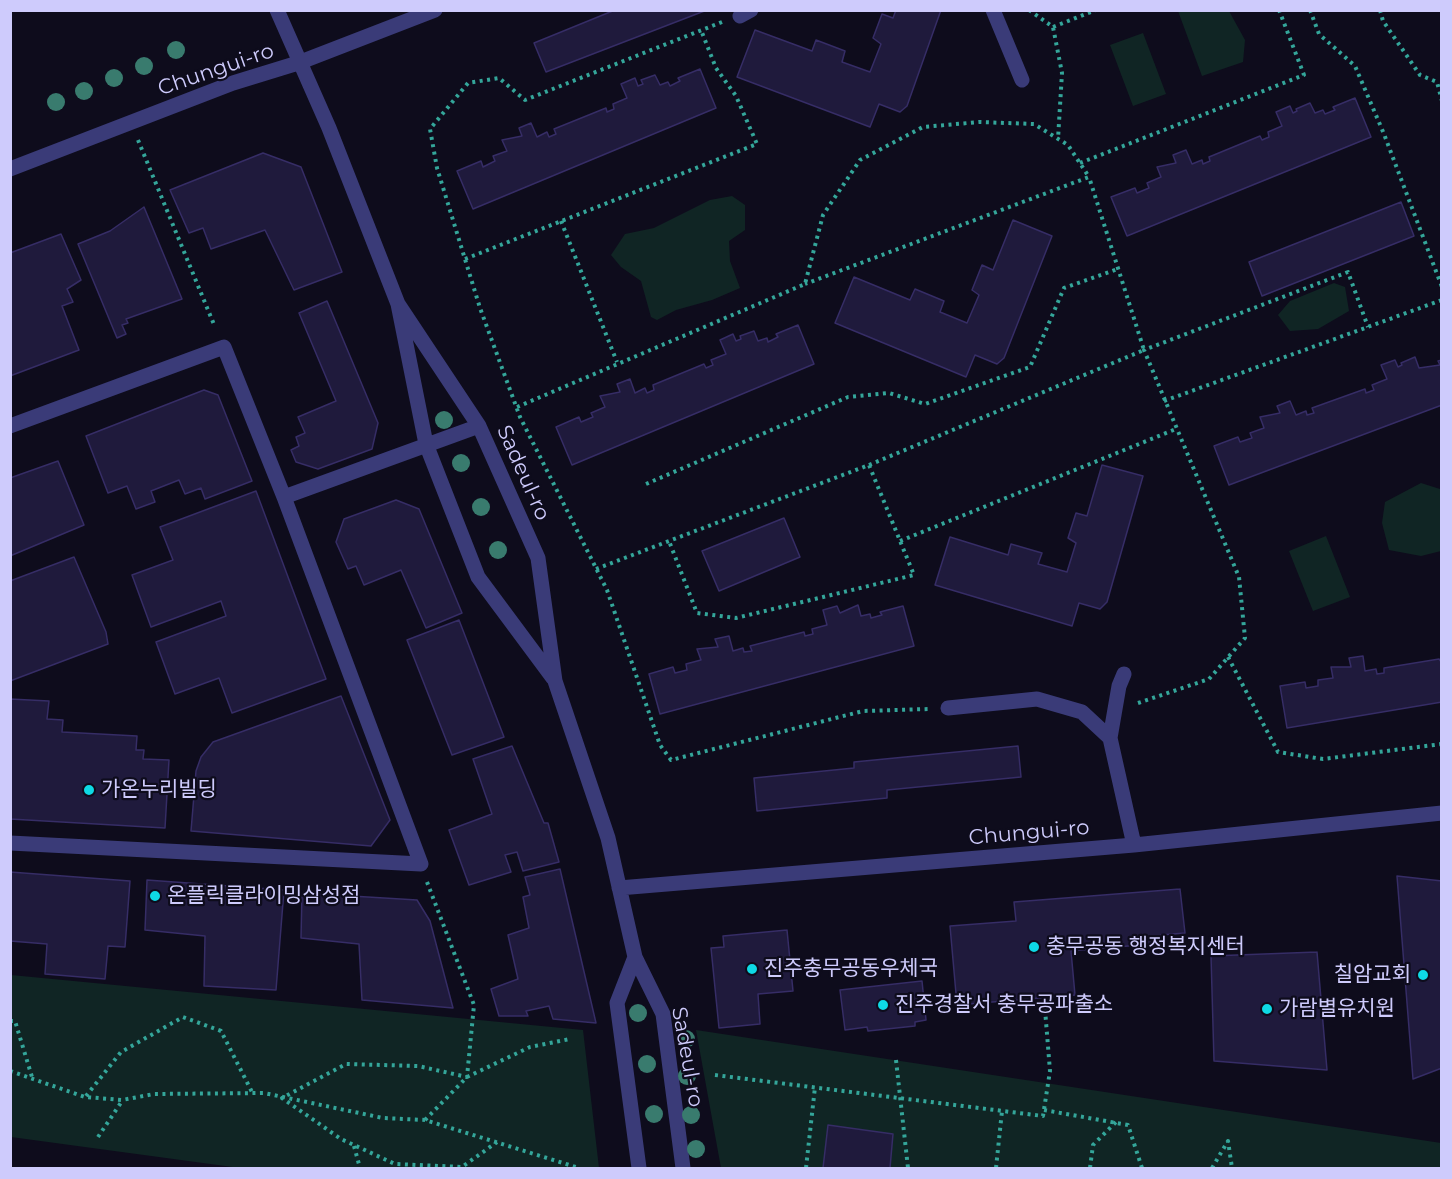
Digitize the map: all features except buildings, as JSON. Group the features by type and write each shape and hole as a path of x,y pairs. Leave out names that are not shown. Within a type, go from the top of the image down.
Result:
{"street":[{"name":"Sadeul-ro","path":"277,10 298,63 329,128 398,304 426,444 478,577 555,681"},
{"name":"Chungui-ro","path":"10,169 233,83 298,63 435,10"},
{"path":"993,10 1022,80"},
{"name":"Sadeul-ro","path":"398,304 478,426 538,558 555,681 608,838 635,957 663,1014 683,1168"},
{"path":"10,426 224,347 284,497 420,864 10,843"},
{"path":"284,497 478,426"},
{"path":"1124,674 1114,711 1110,738 1134,845"},
{"path":"948,708 1037,699 1082,712 1110,738"},
{"name":"Chungui-ro","path":"619,888 1134,845 1442,813"},
{"path":"635,957 617,1003 639,1168"}],"path":[{"path":"1029,10 1053,27 1062,73 1058,139"},
{"path":"1053,27 1096,10"},
{"path":"1080,163 1304,75 1279,10"},
{"path":"1310,10 1319,34 1355,66 1441,283"},
{"path":"1380,10 1383,21 1420,75 1437,82 1442,101"},
{"path":"746,13 525,100 499,78 468,83 430,129 437,168 465,259 517,407 607,590 660,745 672,760 863,711 948,708"},
{"path":"465,259 757,144 736,96 716,68 701,30"},
{"path":"805,284 823,215 860,160 923,127 979,122 1034,124 1068,145 1089,177 1144,350 1239,577 1245,638 1209,679 1114,711"},
{"path":"131,123 224,347"},
{"path":"517,407 617,362 805,284 1089,177"},
{"path":"561,221 617,362"},
{"path":"646,484 848,397 889,393 925,404 1030,367 1064,288 1118,269"},
{"path":"596,569 869,465 1144,350 1348,272 1368,327"},
{"path":"1164,401 1442,300"},
{"path":"900,541 1176,429"},
{"path":"669,541 697,613 736,618 914,575 869,465"},
{"path":"1228,657 1278,752 1323,759 1442,744"},
{"path":"420,864 474,1005 467,1077"},
{"path":"715,1075 1043,1116 1050,1071 1044,997"},
{"path":"85,1097 121,1052 183,1017 221,1031 253,1095"},
{"path":"10,1022 15,1021 33,1078"},
{"path":"425,1120 467,1077 530,1047 570,1039"},
{"path":"896,1060 908,1168"},
{"path":"282,1098 346,1064 418,1066 467,1077"},
{"path":"10,1071 85,1097 122,1100 154,1094 253,1095 264,1093 383,1118 425,1120 579,1168"},
{"path":"806,1168 815,1088"},
{"path":"282,1098 354,1145 395,1164 462,1167 497,1142"},
{"path":"98,1137 122,1100"},
{"path":"1044,1110 1128,1125 1142,1168"},
{"path":"996,1168 1002,1111"},
{"path":"1090,1168 1093,1145 1116,1122"},
{"path":"1212,1168 1228,1141 1232,1168"},
{"path":"354,1145 360,1168"}],"green space":[{"path":"1178,11 1229,11 1245,40 1243,62 1202,76"},
{"path":"1143,33 1166,94 1133,106 1110,45"},
{"path":"732,196 745,205 745,230 729,241 730,261 740,288 712,300 676,310 657,320 651,317 641,281 621,267 611,255 625,234 654,228 710,200"},
{"path":"1334,283 1345,287 1349,311 1318,329 1290,331 1278,315 1290,301"},
{"path":"1421,483 1440,489 1441,551 1421,556 1389,550 1382,523 1385,502"},
{"path":"1326,536 1350,597 1313,611 1289,551"},
{"path":"11,975 583,1030 599,1168 240,1168 11,1137"},
{"path":"696,1030 1441,1143 1441,1168 721,1168"}],"place":[{"name":"가온누리빌딩","path":"89,790"},
{"name":"온플릭클라이밍삼성점","path":"155,896"},
{"name":"충무공동 행정복지센터","path":"1034,947"},
{"name":"진주충무공동우체국","path":"752,969"},
{"name":"칠암교회","path":"1423,975"},
{"name":"진주경찰서 충무공파출소","path":"883,1005"},
{"name":"가람별유치원","path":"1267,1009"}]}
